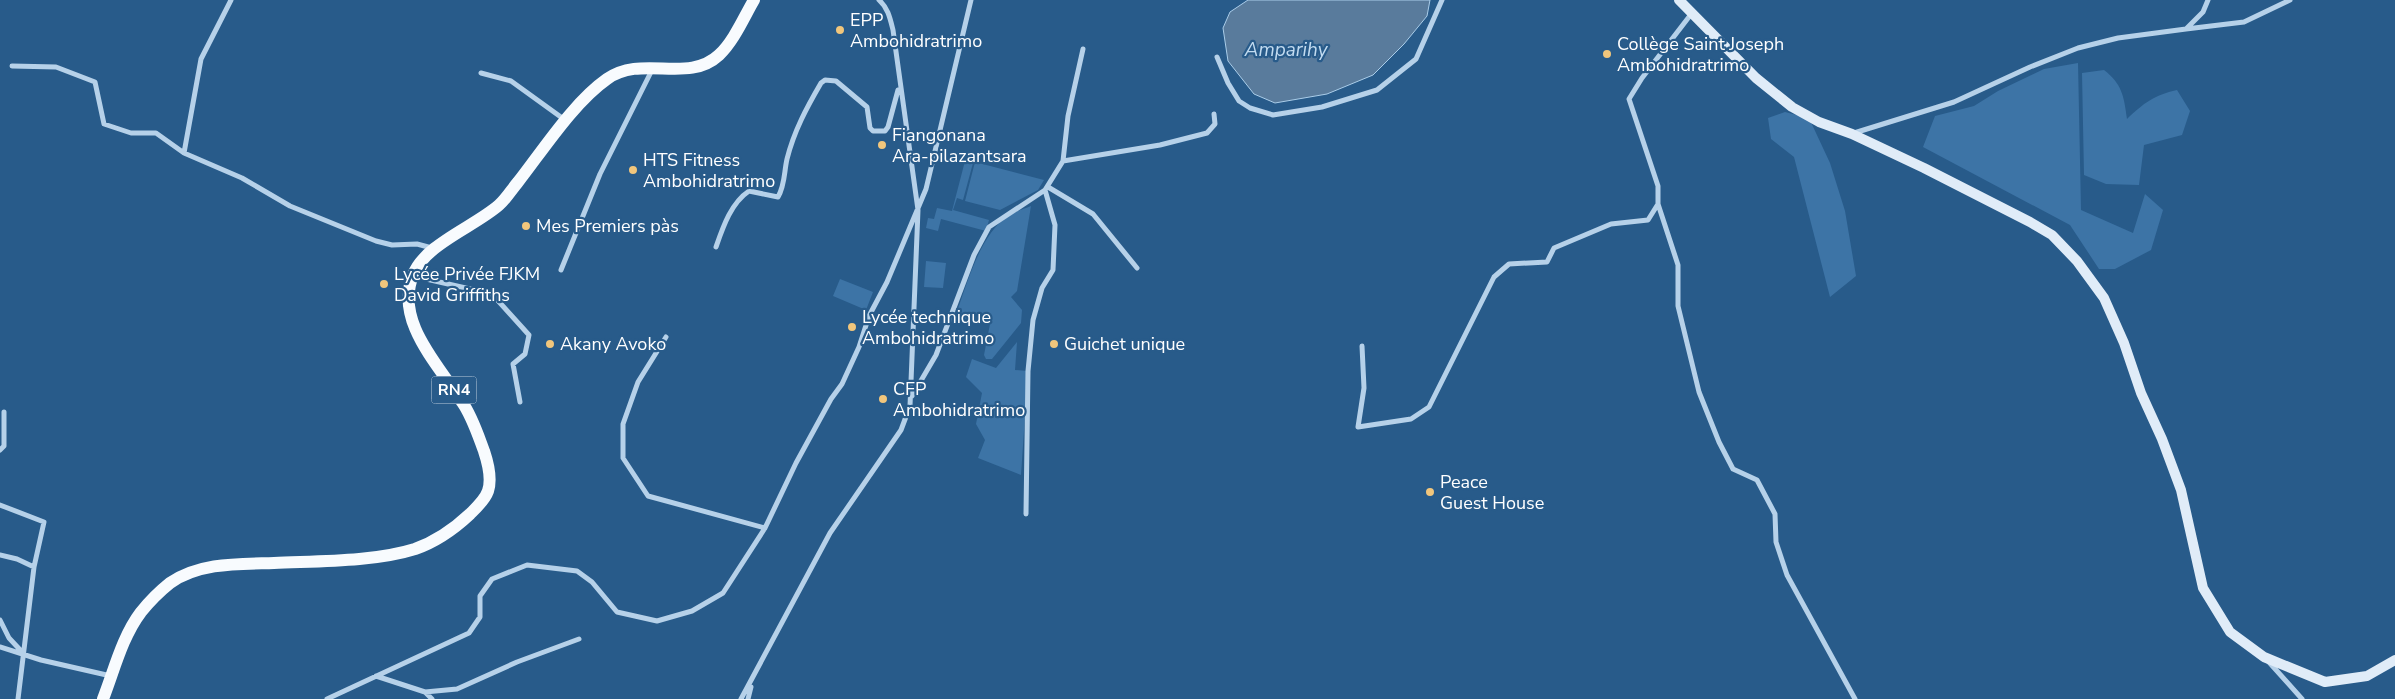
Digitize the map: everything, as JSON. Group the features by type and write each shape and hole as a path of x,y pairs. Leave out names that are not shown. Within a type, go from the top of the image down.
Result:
{"main road":[{"name":"RN4","path":"103,699 128,634 140,613 172,582 194,572 228,564 327,561 414,549 437,539 453,528 484,500 489,490 489,470 486,456 464,405 414,328 408,302 412,276 422,260 435,249 500,204 565,120 607,79 624,70 639,67 688,69 712,60 726,47 754,0"}],"street":[{"path":"184,153 201,59 231,0"},
{"path":"879,0 885,5 890,15 918,210 912,397"},
{"path":"326,699 469,633 480,617 480,596 492,579 527,565 577,571 592,582 617,612 657,621 692,611 723,593 765,528 796,463 831,398 842,384 859,347 869,316 887,282 918,210 926,190 971,0"},
{"path":"1217,57 1228,83 1239,100 1250,108 1273,115 1322,106 1377,90 1416,59 1442,0"},
{"path":"1679,0 1756,78 1792,107 1819,122 1852,134 1924,168 2052,234 2077,261 2104,298 2162,439 2181,490 2203,588 2230,632 2264,657 2302,699"},
{"path":"2186,29 2203,12 2208,0"},
{"path":"1852,134 1954,102 2030,67 2078,48 2118,38 2244,22 2290,0"},
{"path":"1692,13 1642,78 1629,99 1658,186 1658,204 1678,265 1678,306 1697,382 1719,442 1733,468 1757,480 1775,514 1776,542 1787,575 1855,699"},
{"path":"741,699 830,534 901,430 912,397 936,355 974,255 989,227 1046,188 1063,161 1068,116 1083,49"},
{"path":"12,66 56,67 95,82 104,124 132,133 156,133 184,153 242,178 290,206 376,241 392,244 417,244 435,249"},
{"path":"561,270 600,174 654,67"},
{"path":"481,73 511,82 565,120"},
{"path":"716,247 726,222 740,198 749,192 778,197 783,188 788,159 800,119 821,83 826,80 836,82 858,99 867,107 870,128 878,131 885,131 888,127 899,86"},
{"path":"1063,161 1141,148 1208,133 1215,124 1214,114"},
{"path":"1046,188 1093,214 1137,268"},
{"path":"1026,514 1028,371 1032,320 1042,288 1053,270 1055,224 1046,188"},
{"path":"1362,346 1364,388 1358,427 1410,419 1429,407 1494,277 1509,264 1547,262 1554,248 1611,224 1648,220 1658,204"},
{"path":"412,276 492,294 529,335 525,354 513,364 520,402"},
{"path":"666,337 635,390 623,424 622,458 648,496 765,528"},
{"path":"0,450 4,446 4,412"},
{"path":"0,505 44,522 34,568 18,699"},
{"path":"0,556 17,560 34,568"},
{"path":"0,620 9,638 24,655"},
{"path":"376,676 425,692 457,689 518,662 579,639"},
{"path":"0,647 24,655 112,676"},
{"path":"2264,657 2325,682 2367,676 2395,660"},
{"path":"748,699 752,681"},
{"path":"425,692 432,699"}],"shaded area":[{"path":"2078,63 2081,210 2133,233 2145,194 2163,210 2151,250 2115,269 2099,269 2070,225 1923,147 1935,116 1974,106 1998,91 2044,69"},
{"path":"2104,70 2115,80 2121,91 2127,119 2150,100 2177,90 2190,111 2182,135 2144,145 2139,185 2106,184 2084,175 2082,73"},
{"path":"1785,112 1809,118 1830,163 1845,211 1856,276 1830,297 1794,157 1771,139 1768,118"},
{"path":"965,161 973,163 963,200 957,198 953,210 989,220 986,231 941,219 938,231 926,228 928,218 934,219 937,208 952,211"},
{"path":"975,162 1044,180 1038,190 1000,210 965,201"},
{"path":"1031,206 1017,291 1011,297 1022,310 1021,323 992,359 986,359 984,355 990,324 955,317 969,276 990,235 1009,215"},
{"path":"926,261 946,263 943,288 924,287"},
{"path":"840,279 873,292 866,310 833,296"},
{"path":"1017,342 1015,370 1028,371 1021,475 978,458 985,440 976,424 982,393 966,377 972,359 996,368"}],"water":[{"name":"Amparihy","path":"1248,0 1430,0 1427,16 1404,44 1373,75 1327,94 1275,103 1254,94 1228,61 1223,28 1230,12"}],"place":[{"name":"EPP Ambohidratrimo","path":"840,30"},
{"name":"Collège Saint Joseph Ambohidratrimo","path":"1607,54"},
{"name":"Fiangonana Ara-pilazantsara","path":"882,145"},
{"name":"HTS Fitness Ambohidratrimo","path":"633,170"},
{"name":"Mes Premiers pàs","path":"526,226"},
{"name":"Lycée Privée FJKM David Griffiths","path":"384,284"},
{"name":"Lycée technique Ambohidratrimo","path":"852,327"},
{"name":"Akany Avoko","path":"550,344"},
{"name":"Guichet unique","path":"1054,344"},
{"name":"CFP Ambohidratrimo","path":"883,399"},
{"name":"Peace Guest House","path":"1430,492"}]}
